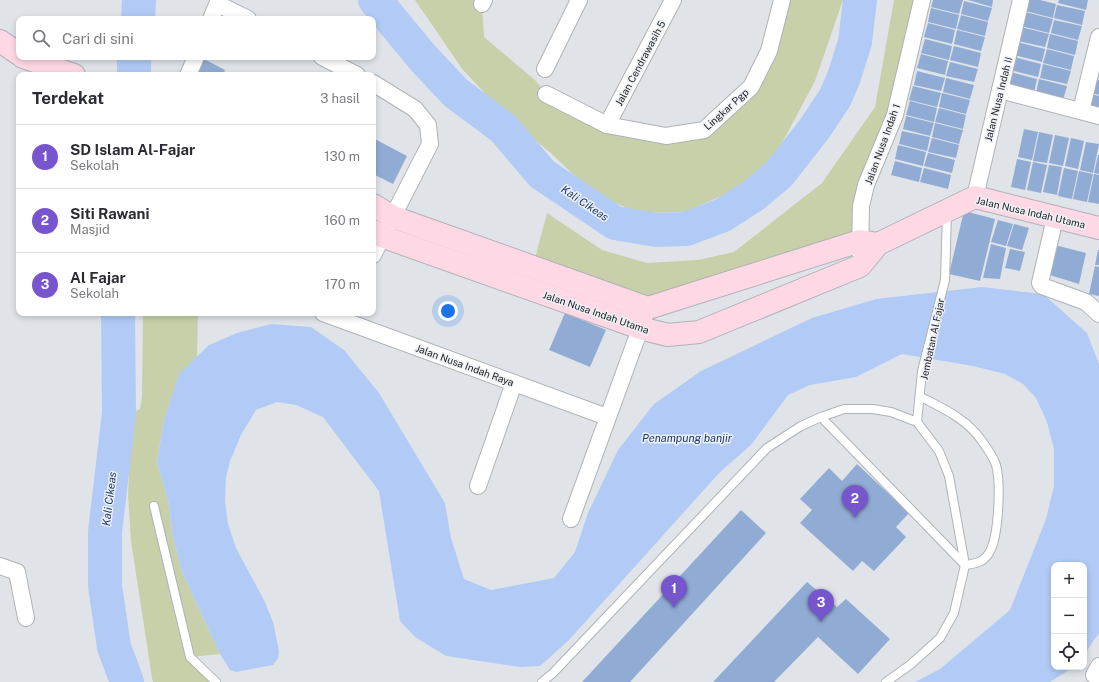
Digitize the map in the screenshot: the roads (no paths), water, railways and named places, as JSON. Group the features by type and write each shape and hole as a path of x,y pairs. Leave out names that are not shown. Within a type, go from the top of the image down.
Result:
{"street":[{"path":"544,69 579,0"},
{"name":"Jalan Cendrawasih 5","path":"607,125 673,0"},
{"name":"Lingkar Pgp","path":"546,94 607,125 666,136 704,130 751,86 769,51 782,0"},
{"name":"Jalan Nusa Indah 1","path":"869,243 861,206 866,185 895,114 922,0"},
{"name":"Jalan Nusa Indah II","path":"975,197 1021,0"},
{"path":"213,16 219,2 243,16"},
{"path":"1081,111 1099,37"},
{"path":"0,41 16,52"},
{"path":"32,60 66,72"},
{"path":"189,72 195,60"},
{"path":"328,60 351,72"},
{"path":"376,85 415,109 428,125 430,144 393,216 377,241"},
{"path":"1000,90 1099,116"},
{"name":"Jalan Nusa Indah Utama","path":"376,207 393,216 648,308 869,243 975,197 1099,228"},
{"path":"1055,218 1040,283 1042,286 1086,302 1099,314"},
{"name":"Jalan Nusa Indah Utama","path":"377,241 640,328 668,335 700,332 860,266 869,243"},
{"path":"571,519 648,308"},
{"name":"Jalan Nusa Indah Raya","path":"336,316 607,417"},
{"path":"478,486 514,383"},
{"path":"0,566 16,572 26,618"}],"lane":[{"name":"Jembatan Al Fajar","path":"917,422 921,397 922,371 945,280 947,210"},
{"path":"921,397 965,422 982,441 996,465 998,520 989,552 975,564 965,565"},
{"path":"542,682 564,662 767,448 801,426 821,417 844,409 873,409 891,412 917,422 939,451 950,476 965,565 954,613 940,638 910,665 886,682"},
{"path":"821,417 965,565"},
{"path":"154,506 190,657 216,682"}],"water":[{"name":"Penampung banjir","path":"982,287 1043,294 1087,333 1099,364 1099,633 1087,651 1087,562 1051,562 1051,670 1069,670 1050,682 915,682 940,669 1010,610 1046,519 1054,486 1054,449 1047,422 1036,398 1023,384 1005,374 973,366 902,354 856,377 810,385 788,395 751,445 720,472 568,641 540,666 520,667 446,656 415,637 400,621 379,491 323,417 296,405 277,402 256,410 241,435 230,461 226,477 225,502 228,524 236,548 264,600 273,622 279,651 278,658 273,665 236,672 230,670 220,654 182,572 173,537 168,500 157,462 164,420 179,374 209,345 237,333 271,324 311,327 344,350 379,393 445,503 451,538 464,579 491,590 554,578 575,552 588,513 618,450 654,404 701,371 812,318 876,299"}],"waterway":[{"name":"Kali Cikeas","path":"138,16 139,0"},
{"name":"Kali Cikeas","path":"375,0 423,58 456,93 503,128 542,174 615,223 656,230 686,229 723,215 754,195 779,174 815,128 835,98 844,77 855,42 860,0"},
{"name":"Kali Cikeas","path":"134,60 134,72"},
{"name":"Kali Cikeas","path":"118,316 119,413 105,532 105,586 114,647 127,682"}],"place":[{"name":"Siti Rawani","path":"855,518"},
{"name":"SD Islam Al-Fajar","path":"674,608"},
{"name":"Al Fajar","path":"821,622"}]}
